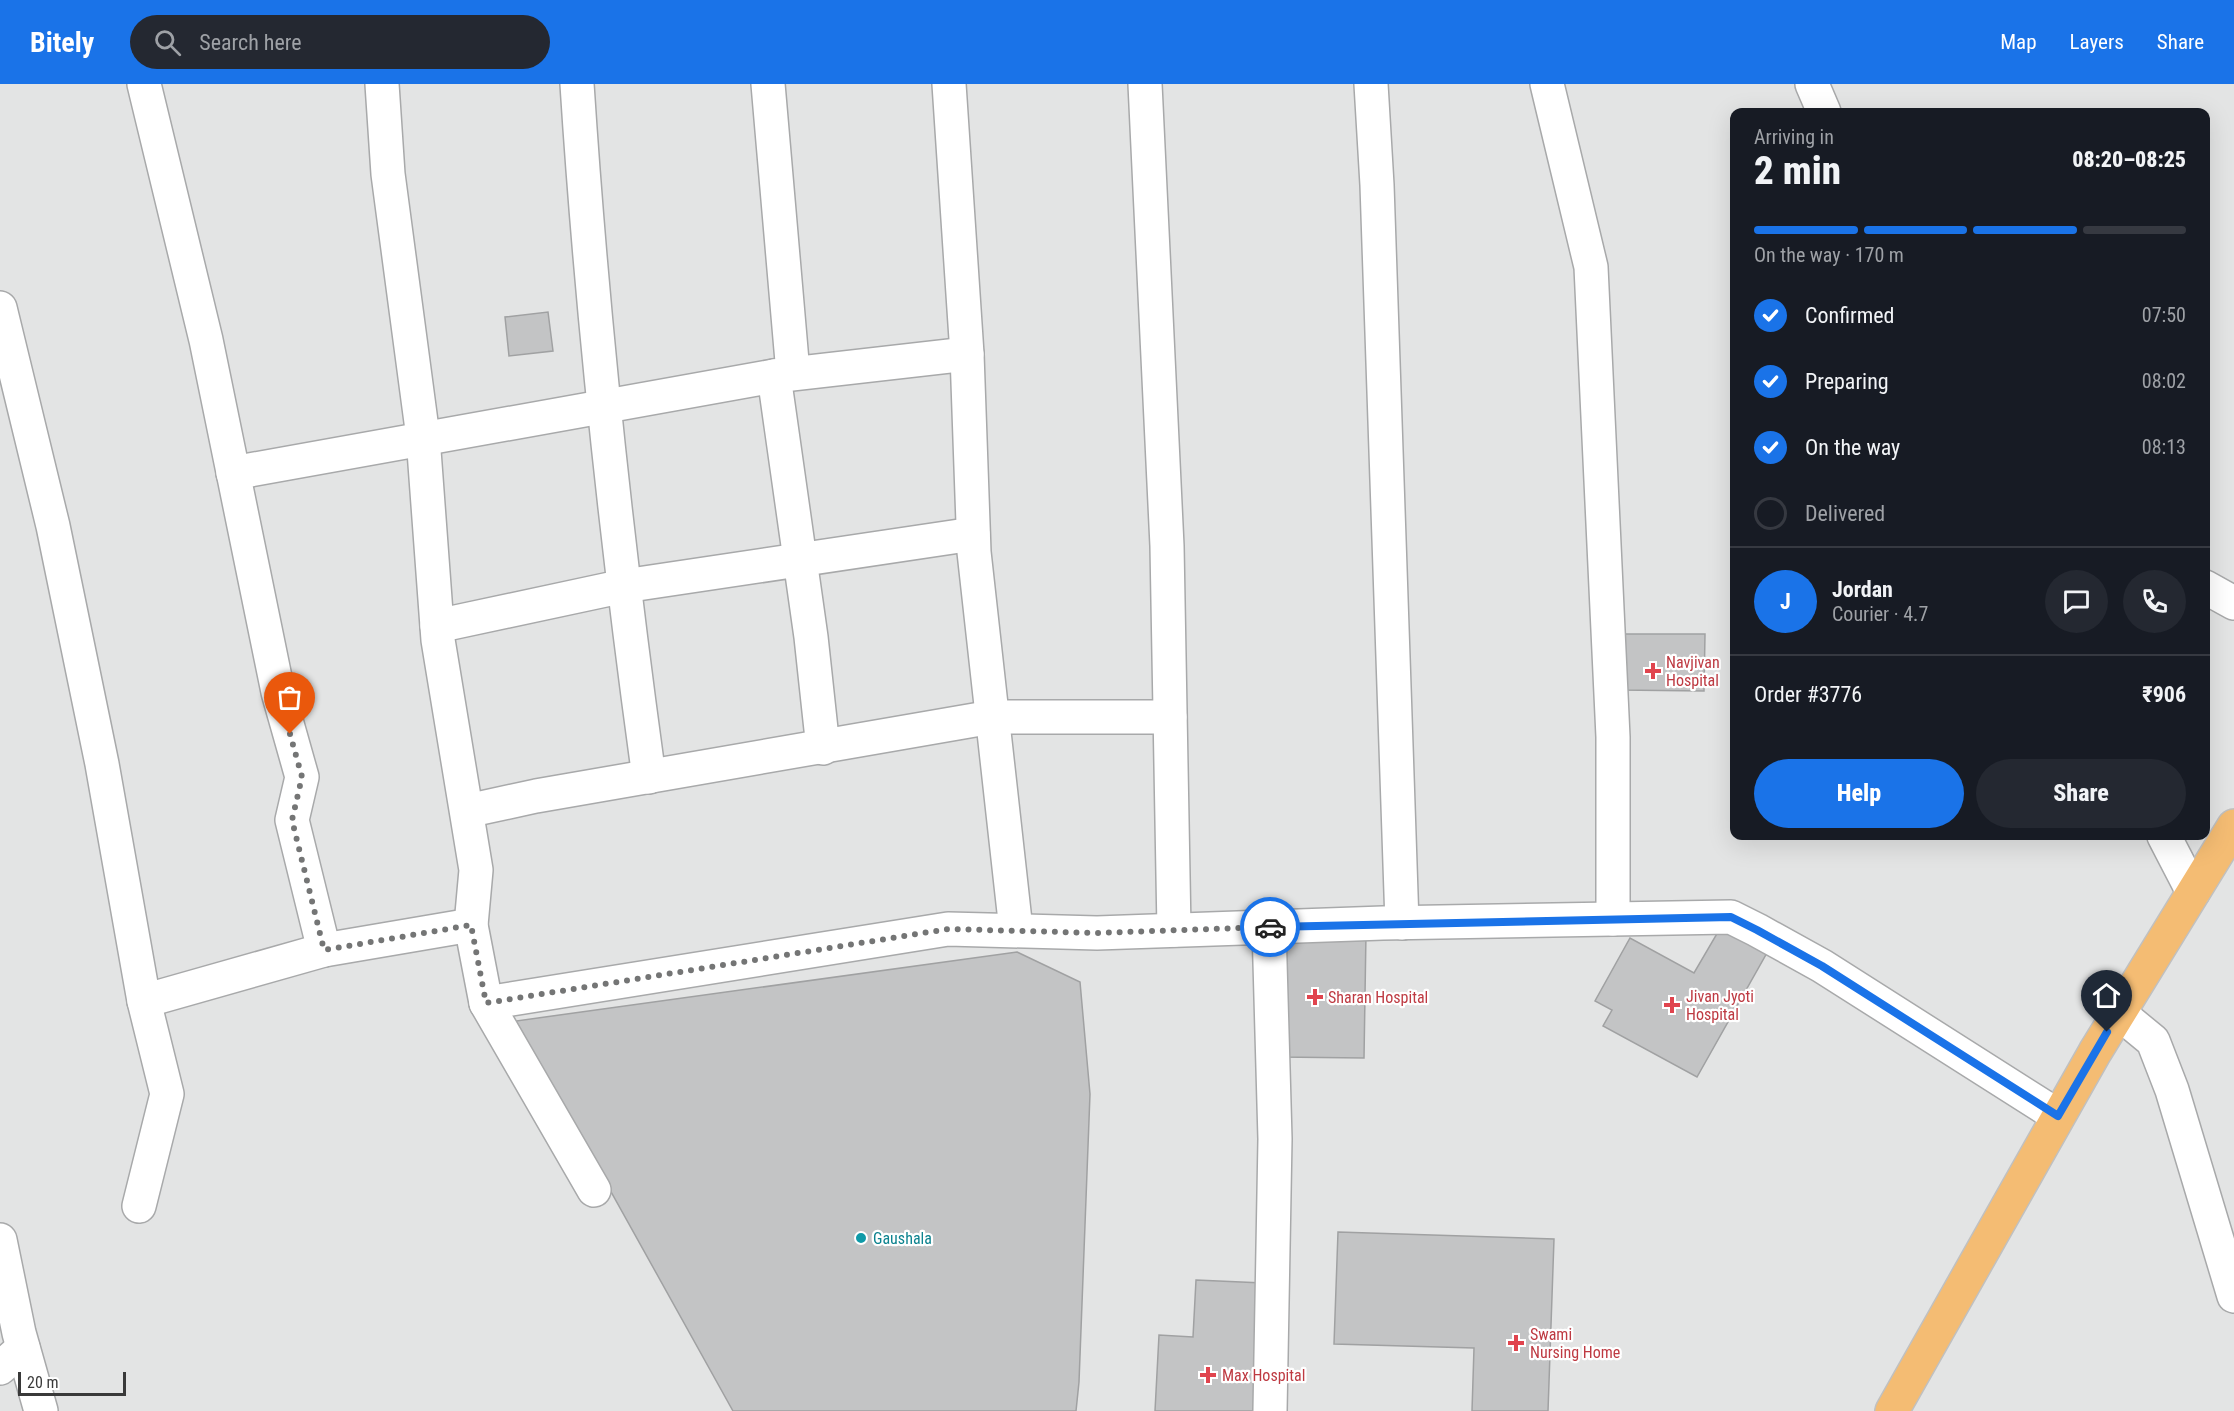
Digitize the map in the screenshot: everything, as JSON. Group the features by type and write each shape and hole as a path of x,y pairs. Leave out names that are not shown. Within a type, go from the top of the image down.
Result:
{"main road":[{"path":"1892,1411 2058,1116 2234,826"}],"street":[{"path":"144,84 206,340 278,692 302,777 292,820 324,950"},
{"path":"382,84 388,174 423,437 437,626 476,870 471,925 486,1003 594,1190"},
{"path":"577,84 586,224 603,406 649,777"},
{"path":"768,84 783,375 800,560 823,748"},
{"path":"949,84 967,354 974,534 1017,930"},
{"path":"1145,84 1167,546 1174,930"},
{"path":"1371,84 1377,197 1402,923"},
{"path":"1547,84 1591,267 1613,737 1612,919"},
{"path":"1812,84 1822,108"},
{"path":"0,308 52,526 93,718 144,1001 167,1094 139,1206"},
{"path":"232,473 423,437 783,375 967,354"},
{"path":"437,626 624,586 974,534"},
{"path":"2210,590 2234,603"},
{"path":"466,811 993,717 1170,717"},
{"path":"2166,840 2193,892"},
{"path":"486,1003 948,929 1097,933 1402,923 1731,917 1822,966 2058,1116"},
{"path":"144,1001 324,950 471,925"},
{"path":"1269,927 1275,1139 1270,1411"},
{"path":"2119,1013 2153,1041 2172,1090 2234,1296"},
{"path":"0,1240 12,1358 40,1411"}],"building":[{"path":"548,312 553,351 509,356 505,317"},
{"path":"1620,634 1705,634 1704,691 1619,690"},
{"path":"1722,925 1768,951 1697,1077 1603,1026 1612,1010 1595,1001 1630,938 1694,973"},
{"path":"1281,932 1366,933 1364,1058 1279,1057"},
{"name":"Gaushala","path":"1017,952 1080,982 1090,1094 1076,1411 733,1411 516,1021"},
{"path":"1338,1232 1554,1239 1548,1411 1472,1411 1474,1348 1334,1344"},
{"path":"1196,1280 1263,1283 1257,1411 1155,1411 1159,1335 1193,1337"}],"way so far":[{"path":"290,734 302,777 292,820 324,950 471,925 486,1003 948,929 1097,933 1270,927"}],"place":[{"name":"Navjivan Hospital","path":"1653,671"},
{"name":"Sharan Hospital","path":"1315,997"},
{"name":"Jivan Jyoti Hospital","path":"1672,1005"},
{"name":"Gaushala","path":"861,1238"},
{"name":"Swami Nursing Home","path":"1516,1343"},
{"name":"Max Hospital","path":"1208,1375"}],"route":[{"path":"1270,927 1731,917 1822,966 2058,1116 2107,1032"}]}
